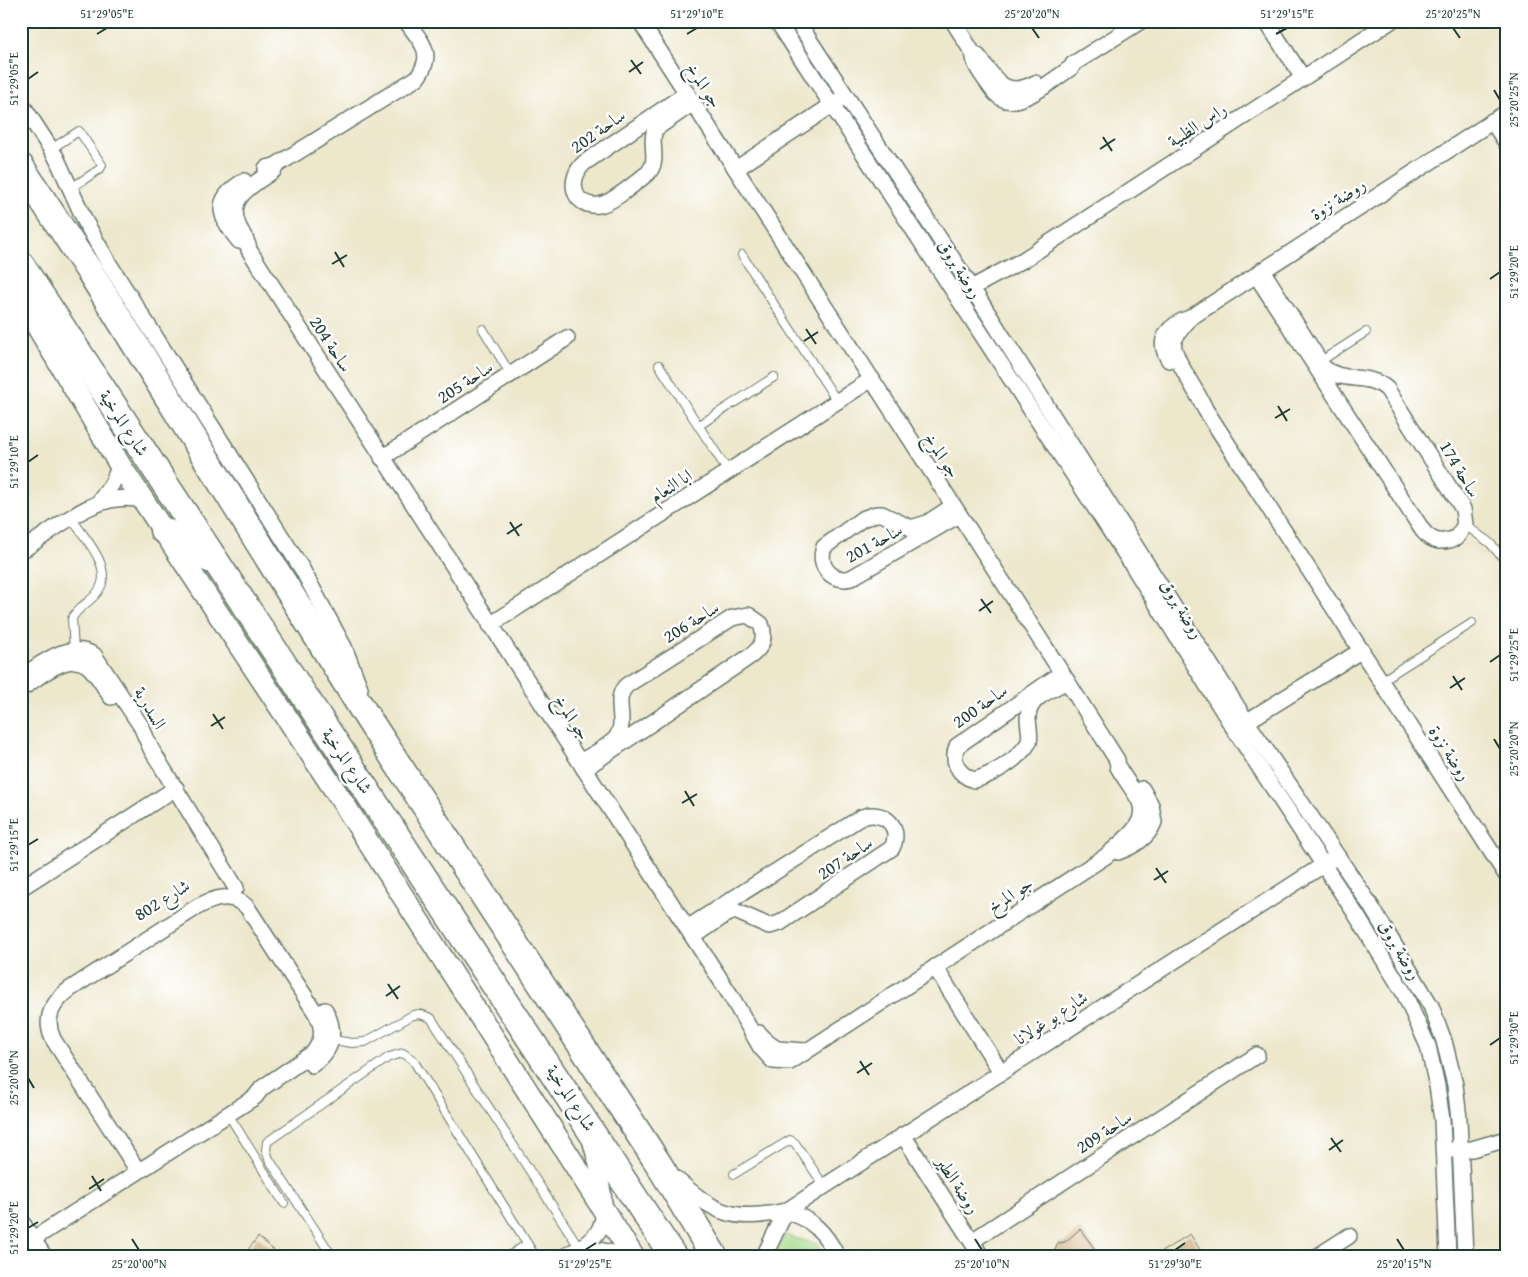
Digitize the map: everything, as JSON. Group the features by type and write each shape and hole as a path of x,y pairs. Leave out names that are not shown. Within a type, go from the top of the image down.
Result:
{"highway":[{"path":"21,167 90,272 369,720 658,1163 714,1256"},
{"name":"شارع المرخية","path":"21,265 216,564 586,1121 673,1256"},
{"path":"163,530 216,564"}],"main road":[{"name":"شارع المرخية","path":"21,299 120,465 352,817 548,1120 633,1256"}],"street":[{"name":"جو المرخ","path":"382,458 731,996 737,1000 768,1043 783,1050 805,1051 1106,856 1135,829 1142,815 1139,800 1118,767 1117,760 640,21"},
{"name":"روضة بروق","path":"777,21 1133,566 1241,726 1337,856 1369,903 1431,1006 1444,1042 1455,1085 1465,1256"},
{"name":"روضة بروق","path":"798,21 975,291 1415,1014 1428,1046 1437,1086 1444,1150 1448,1256"},
{"path":"953,21 974,55 978,56 997,81 1009,89 1023,88 1070,63 1073,64 1141,21"},
{"path":"1266,21 1303,78"},
{"name":"راس الظبية","path":"959,302 1012,271 1023,260 1391,21"},
{"name":"ساحة 204","path":"382,458 249,250 236,221 235,204 241,194 274,170 275,166 417,78 423,70 427,57 417,32 407,23"},
{"path":"736,169 846,96"},
{"name":"ساحة 202","path":"690,98 654,129 652,143 655,160 653,167 648,173 610,201 600,205 590,204 580,199 574,190 573,180 576,170 626,134 690,98"},
{"path":"21,103 51,148 86,223 108,262 302,569 344,647 369,720"},
{"path":"1501,119 1507,144"},
{"name":"روضة نزوة","path":"1501,119 1259,272 1190,318 1172,326 1164,338 1163,346 1166,356 1194,400 1204,409 1507,876"},
{"path":"626,134 652,143"},
{"name":"ساحة 174","path":"1259,272 1319,362 1328,372 1338,376 1371,379 1379,382 1387,389 1463,509 1465,525 1456,538 1446,542 1430,538 1342,409 1259,272"},
{"name":"ساحة 205","path":"382,458 567,338"},
{"path":"1342,409 1344,392 1354,378"},
{"name":"ابا النعام","path":"490,625 872,379"},
{"path":"99,502 112,484 120,465"},
{"path":"21,551 99,502 121,496 144,501"},
{"name":"ساحة 201","path":"956,510 896,552 844,580 833,577 822,560 822,553 828,542 868,516 882,514 912,528 919,527 956,510"},
{"path":"896,552 900,538 897,522"},
{"name":"ساحة 206","path":"748,615 761,624 764,639 758,650 651,724 582,766 616,738 621,727 620,695 623,688 732,618 748,615"},
{"path":"21,677 59,654 74,650"},
{"name":"السدرية","path":"74,650 90,653 100,662 141,726 151,748"},
{"path":"1241,726 1362,650"},
{"name":"السدرية","path":"21,689 63,664 78,662 86,664 138,737 151,748"},
{"name":"ساحة 200","path":"1064,676 1034,701 1029,711 1030,742 1019,755 982,778 974,780 967,778 955,763 954,754 957,746 1002,713 1064,676"},
{"path":"621,712 634,722 651,724"},
{"path":"1002,713 1016,716 1029,724"},
{"path":"151,748 236,888 253,901 326,1011 331,1022 333,1040"},
{"path":"21,888 176,788"},
{"name":"ساحة 207","path":"868,815 883,816 895,833 896,841 886,854 780,923 769,926 740,912 731,912 690,933 752,887 868,815"},
{"name":"شارع بو غولانا","path":"658,1163 710,1206 736,1216 755,1217 786,1211 1337,856"},
{"path":"752,887 748,902 752,917"},
{"name":"شارع 802","path":"134,1174 46,1042 40,1020 42,1008 53,992 193,901 215,890 236,888"},
{"name":"شارع 802","path":"134,1174 53,1039 49,1031 50,1011 60,997 70,989 197,907 219,898 237,899 247,907 321,1024 322,1038 313,1053 262,1088 255,1097"},
{"path":"935,967 1001,1072"},
{"name":"شارع 802","path":"33,1239 255,1097 274,1091 319,1060 329,1050 333,1040"},
{"name":"ساحة 209","path":"972,1241 1257,1055"},
{"path":"584,1252 600,1228 603,1210 601,1183 586,1121"},
{"name":"روضة الطير","path":"903,1135 981,1256"},
{"path":"1444,1150 1489,1146 1507,1139"},
{"path":"764,1256 786,1211 813,1222 824,1233 837,1256"},
{"path":"21,1221 44,1256"},
{"path":"1318,1256 1349,1236"},
{"path":"566,1256 599,1250 628,1256"}],"lane":[{"path":"51,148 79,131 102,165 100,169 71,188"},
{"path":"742,255 837,401"},
{"path":"483,329 511,375"},
{"path":"1319,362 1366,332"},
{"path":"659,365 728,471"},
{"path":"698,426 774,377"},
{"path":"72,519 95,553 104,573 100,588 72,619 74,650"},
{"path":"1465,525 1490,543 1507,563"},
{"path":"1381,681 1472,622"},
{"path":"333,1040 352,1043 366,1042 413,1015 420,1014 430,1018 584,1252"},
{"path":"332,1256 269,1159 266,1150 267,1142 389,1057 402,1053 413,1060 535,1256"},
{"path":"228,1114 284,1203"},
{"path":"734,1174 790,1140 795,1143 825,1187"},
{"path":"509,1256 527,1244"}],"green space":[{"path":"785,1235 817,1244 823,1256 775,1256"}],"building":[{"path":"1080,1229 1100,1256 1044,1256 1054,1252 1058,1243 1065,1242"},
{"path":"1190,1234 1204,1256 1155,1256"},
{"path":"258,1237 281,1256 243,1256"}]}
